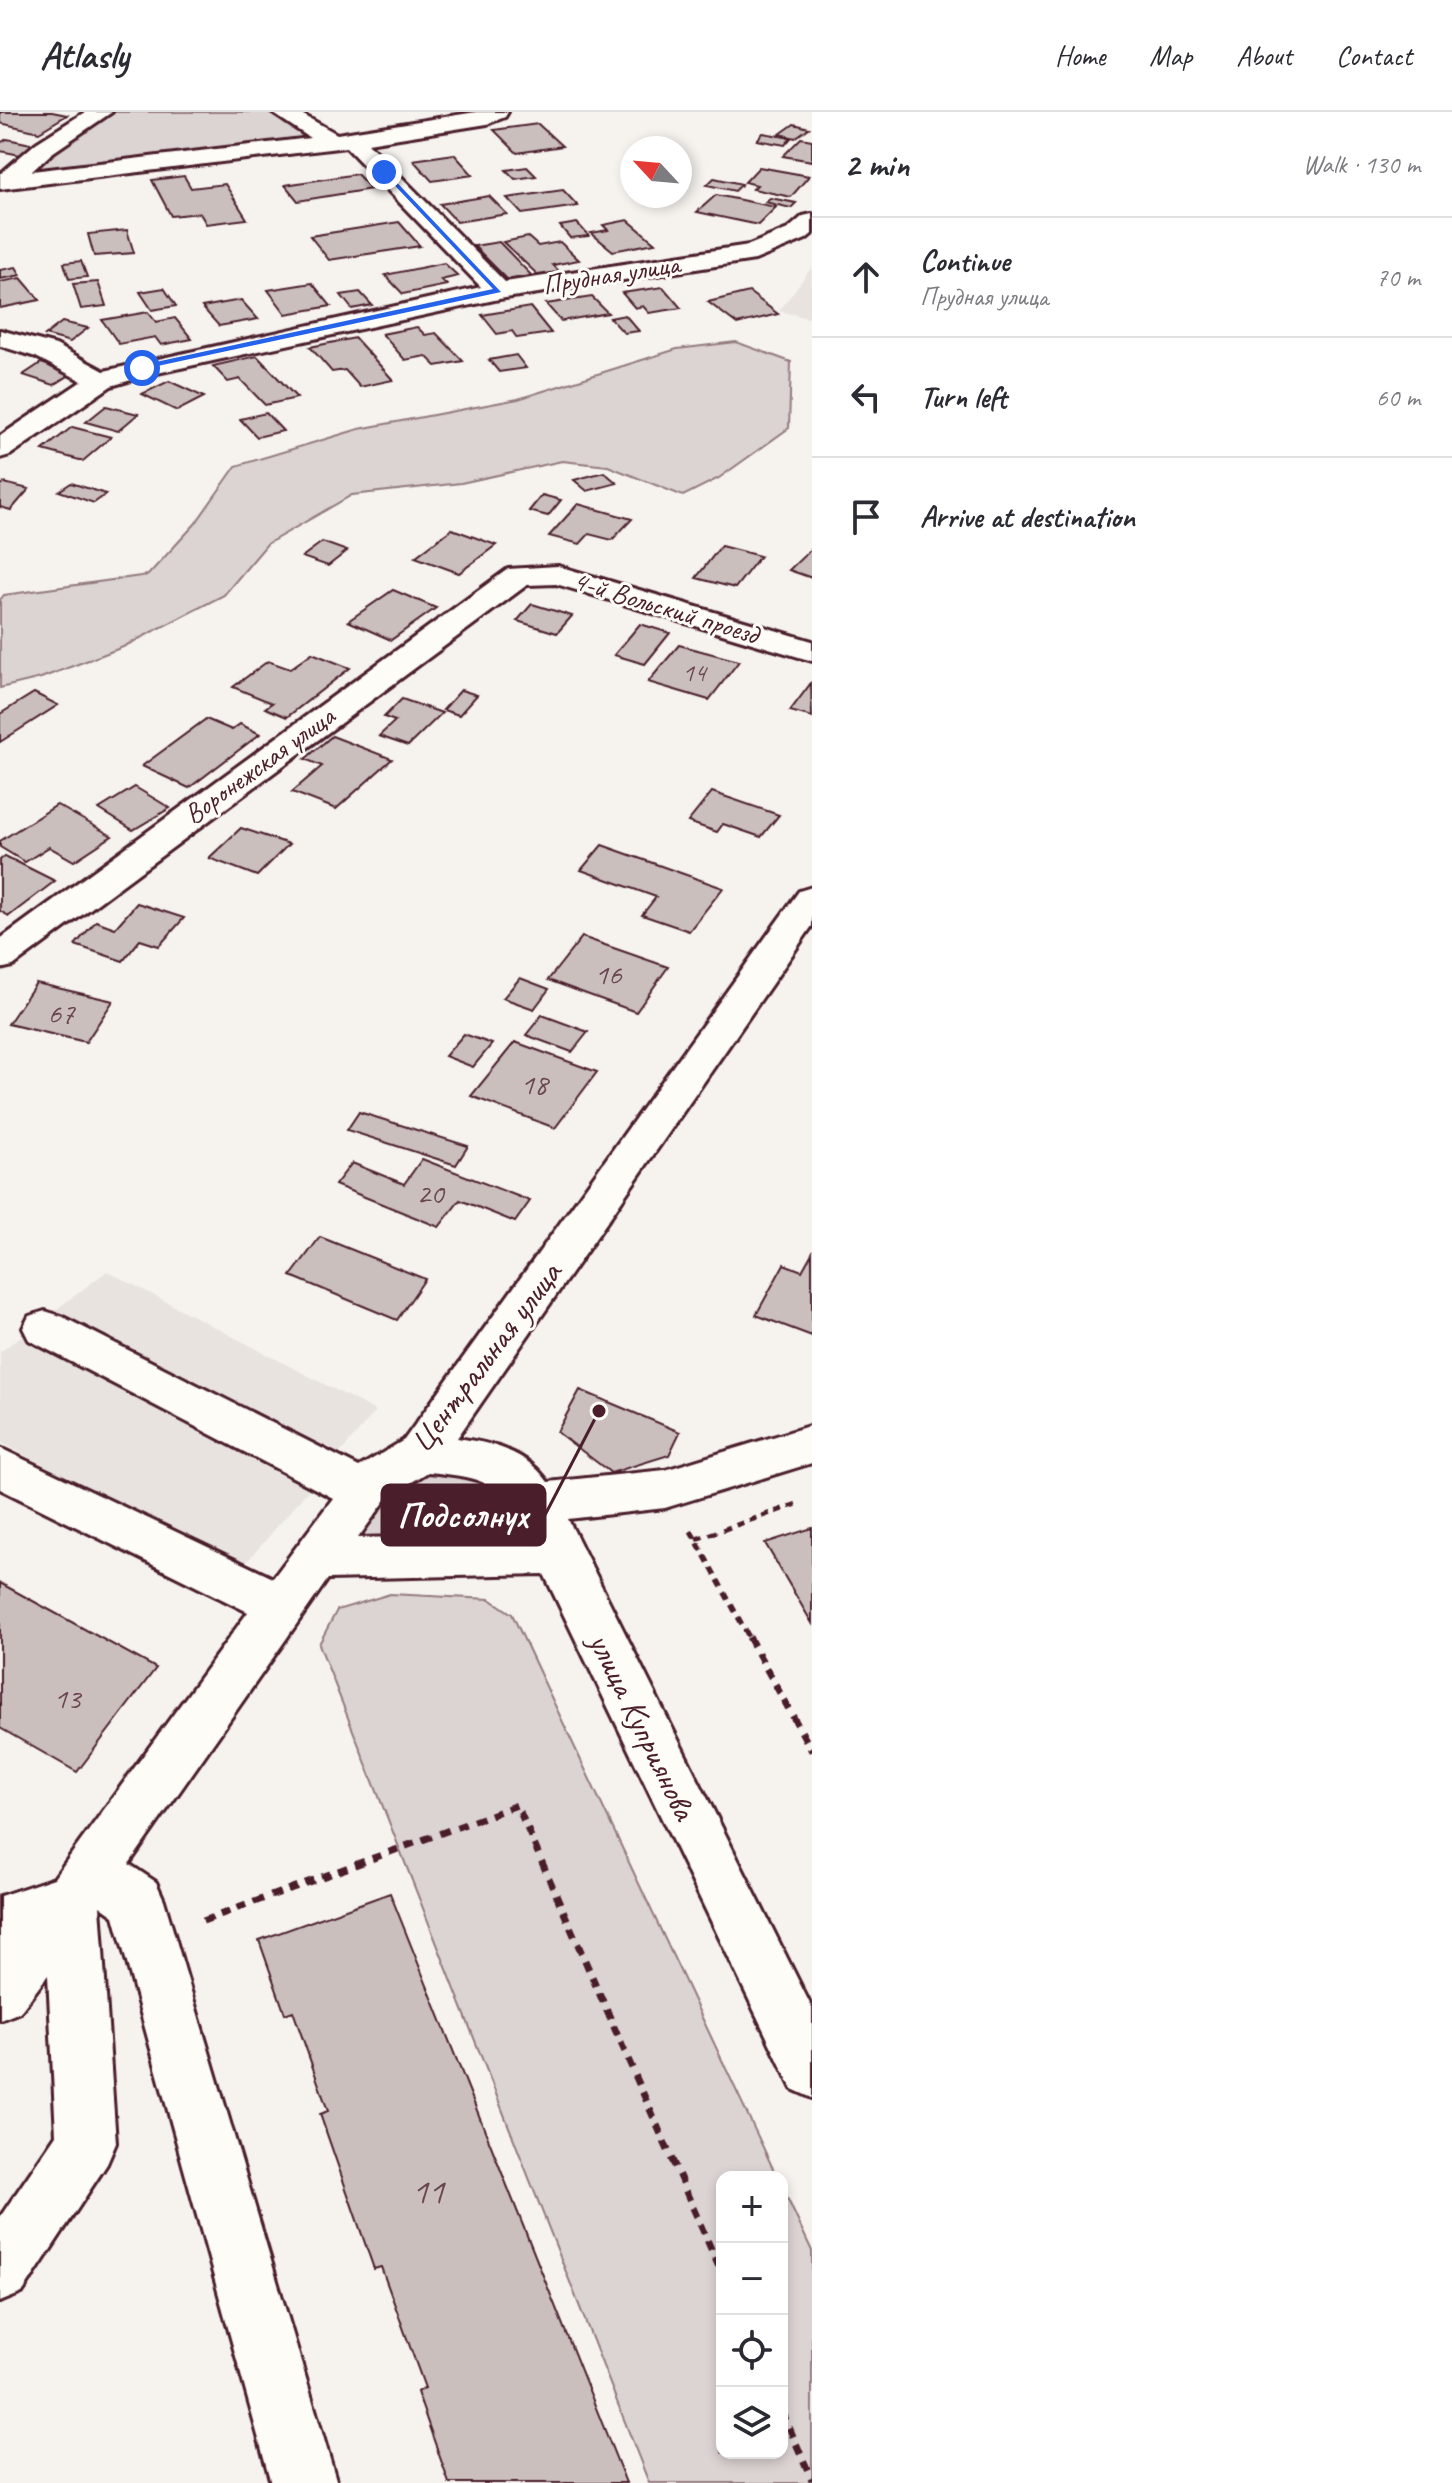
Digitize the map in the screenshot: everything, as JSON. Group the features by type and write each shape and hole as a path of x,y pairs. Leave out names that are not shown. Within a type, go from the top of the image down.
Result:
{"street":[{"path":"2,182 44,148 101,112"},
{"path":"282,112 342,140 499,291"},
{"path":"2,182 342,140 487,117 497,112"},
{"name":"Прудная улица","path":"0,449 101,380 142,368 499,291 755,252 797,234 812,221"},
{"path":"0,338 46,351 101,380"},
{"name":"4-й Вольский проезд","path":"519,576 558,575 812,651"},
{"name":"Воронежская улица","path":"0,957 519,576"},
{"name":"Центральная улица","path":"0,1993 83,1885 371,1483 421,1453 812,899"},
{"path":"45,1328 365,1492"},
{"path":"539,1503 665,1489 812,1444"},
{"name":"улица Куприянова","path":"421,1453 463,1456 511,1470 539,1503 558,1553 812,2069"},
{"path":"0,1467 281,1605"},
{"path":"315,1559 558,1553"},
{"path":"0,2271 86,2143 83,1885"},
{"path":"0,1922 83,1885 137,1900 304,2483"}],"path":[{"path":"665,1489 696,1539 812,1751"},
{"path":"696,1539 812,1499"},
{"path":"196,1923 517,1805 716,2260"},
{"path":"788,2425 812,2480"}],"shaded area":[{"path":"114,112 270,112 319,141 43,169 37,166 72,138"},
{"path":"812,267 812,319 779,311"},
{"path":"736,342 791,362 789,428 719,478 683,496 608,466 562,461 461,483 352,495 267,544 224,595 123,647 41,678 0,688 0,600 4,595 148,575 195,524 236,466 359,429 518,399 677,349"},
{"path":"107,1271 376,1411 240,1570 0,1442 0,1352"},
{"path":"445,1470 482,1472 509,1492 495,1526 371,1539 352,1537 355,1523 407,1479"},
{"path":"390,1594 490,1599 512,1614 774,2171 716,2171 716,2459 788,2459 788,2200 812,2251 812,2483 649,2483 319,1644 337,1610"}],"building":[{"path":"0,112 67,115 39,132 0,123"},
{"path":"538,124 562,146 517,153 494,130"},
{"path":"794,124 809,128 795,138 780,134"},
{"path":"763,133 791,138 785,145 757,140"},
{"path":"801,138 812,140 812,161 783,156"},
{"path":"7,139 36,145 20,155 0,151 0,143"},
{"path":"454,154 473,175 432,181 413,160"},
{"path":"527,167 536,176 515,179 506,170"},
{"path":"759,167 809,176 791,197 753,189 757,185 745,182"},
{"path":"357,174 371,189 298,201 285,185"},
{"path":"184,176 191,188 225,184 247,219 206,224 200,213 171,216 152,180"},
{"path":"714,178 742,184 735,191 707,185"},
{"path":"563,190 578,206 522,214 507,198"},
{"path":"716,195 776,207 758,225 697,212"},
{"path":"489,196 507,214 457,222 440,204"},
{"path":"770,198 796,203 791,208 765,202"},
{"path":"628,220 655,243 613,251 591,233 608,230 603,225"},
{"path":"399,222 420,246 329,260 310,236"},
{"path":"577,223 589,236 570,238 560,226"},
{"path":"127,230 134,253 94,256 88,234"},
{"path":"528,237 538,246 560,242 579,260 553,265 560,272 539,276 503,242"},
{"path":"499,242 532,276 508,280 474,246"},
{"path":"81,261 87,277 69,279 64,263"},
{"path":"444,263 458,276 441,280 447,285 403,294 385,275"},
{"path":"16,267 21,275 0,279 0,270"},
{"path":"21,278 40,300 0,308 0,282"},
{"path":"98,282 106,306 81,309 73,284"},
{"path":"312,283 331,306 286,314 268,290"},
{"path":"663,287 681,308 649,313 643,306 635,308 622,293"},
{"path":"164,288 176,306 152,310 140,292"},
{"path":"360,292 372,305 352,309 341,295"},
{"path":"749,292 778,314 737,324 708,302"},
{"path":"592,297 608,313 561,321 546,304"},
{"path":"241,300 258,319 219,326 202,307"},
{"path":"530,307 551,333 517,338 512,331 497,334 482,315"},
{"path":"148,312 156,322 175,318 192,339 161,345 155,337 119,344 102,320"},
{"path":"625,315 639,331 624,333 610,318"},
{"path":"62,322 88,328 70,342 45,335"},
{"path":"417,327 425,335 436,333 463,361 436,366 426,356 405,360 382,334"},
{"path":"355,338 393,380 360,387 345,370 332,372 310,347"},
{"path":"516,355 526,368 499,372 489,360"},
{"path":"257,356 297,398 265,405 240,379 228,382 213,366"},
{"path":"41,363 73,373 54,385 23,375"},
{"path":"169,381 204,397 177,411 142,394"},
{"path":"106,406 138,414 118,431 86,422"},
{"path":"266,413 283,431 257,437 240,419"},
{"path":"72,427 111,437 83,461 43,450"},
{"path":"604,472 617,483 587,491 574,480"},
{"path":"4,483 29,489 11,510 0,507 0,486"},
{"path":"71,483 106,494 94,503 59,491"},
{"path":"542,495 561,500 548,516 529,511"},
{"path":"578,504 632,519 612,540 589,534 580,544 549,536"},
{"path":"452,529 496,545 459,573 415,557"},
{"path":"322,542 347,551 328,566 302,557"},
{"path":"721,546 760,556 735,588 696,578"},
{"path":"812,548 812,578 789,570"},
{"path":"393,590 436,608 391,640 348,621"},
{"path":"532,604 572,616 557,633 517,621"},
{"path":"640,624 670,633 645,664 614,655"},
{"path":"679,645 739,661 709,700 648,682"},
{"path":"312,653 350,668 287,717 265,708 272,703 233,687 268,661 290,669"},
{"path":"811,683 812,717 790,711"},
{"path":"461,690 477,695 459,715 443,710"},
{"path":"34,693 58,705 0,742 0,714"},
{"path":"402,699 442,713 408,746 379,736 395,721 384,717"},
{"path":"206,719 232,730 240,724 260,734 189,788 142,766"},
{"path":"332,736 392,759 336,809 292,792 322,766 305,759"},
{"path":"135,787 170,808 133,830 99,809"},
{"path":"712,792 779,815 761,837 723,824 717,832 688,822"},
{"path":"57,805 112,836 74,861 49,847 25,862 0,847 0,841"},
{"path":"241,828 289,844 257,876 209,858"},
{"path":"602,845 723,888 689,931 642,915 656,897 581,870"},
{"path":"5,856 55,881 9,916 0,911 0,860"},
{"path":"137,903 184,918 159,946 140,940 123,961 75,945 96,921 115,928"},
{"path":"582,937 668,967 636,1012 548,980"},
{"path":"520,978 549,989 534,1009 503,998"},
{"path":"36,983 113,1001 86,1042 8,1024"},
{"path":"542,1015 588,1032 572,1052 526,1035"},
{"path":"464,1034 492,1044 473,1067 445,1056"},
{"path":"515,1042 597,1072 555,1128 471,1096"},
{"path":"359,1112 468,1146 456,1165 347,1130"},
{"path":"422,1159 530,1201 515,1222 460,1200 439,1227 335,1185 352,1163 404,1184"},
{"path":"320,1237 425,1279 397,1320 291,1276"},
{"path":"812,1253 812,1336 756,1315 784,1264 802,1271"},
{"path":"580,1390 680,1432 669,1455 611,1473 557,1432"},
{"path":"812,1528 812,1623 765,1543"},
{"path":"0,1583 156,1668 77,1772 0,1728"},
{"path":"390,1893 626,2483 449,2483 417,2392 425,2388 381,2267 374,2269 320,2114 328,2111 293,2011 285,2014 259,1940"}],"place":[{"name":"Подсолнух","path":"599,1411"}],"route":[{"path":"142,368 499,291 384,172"}]}
